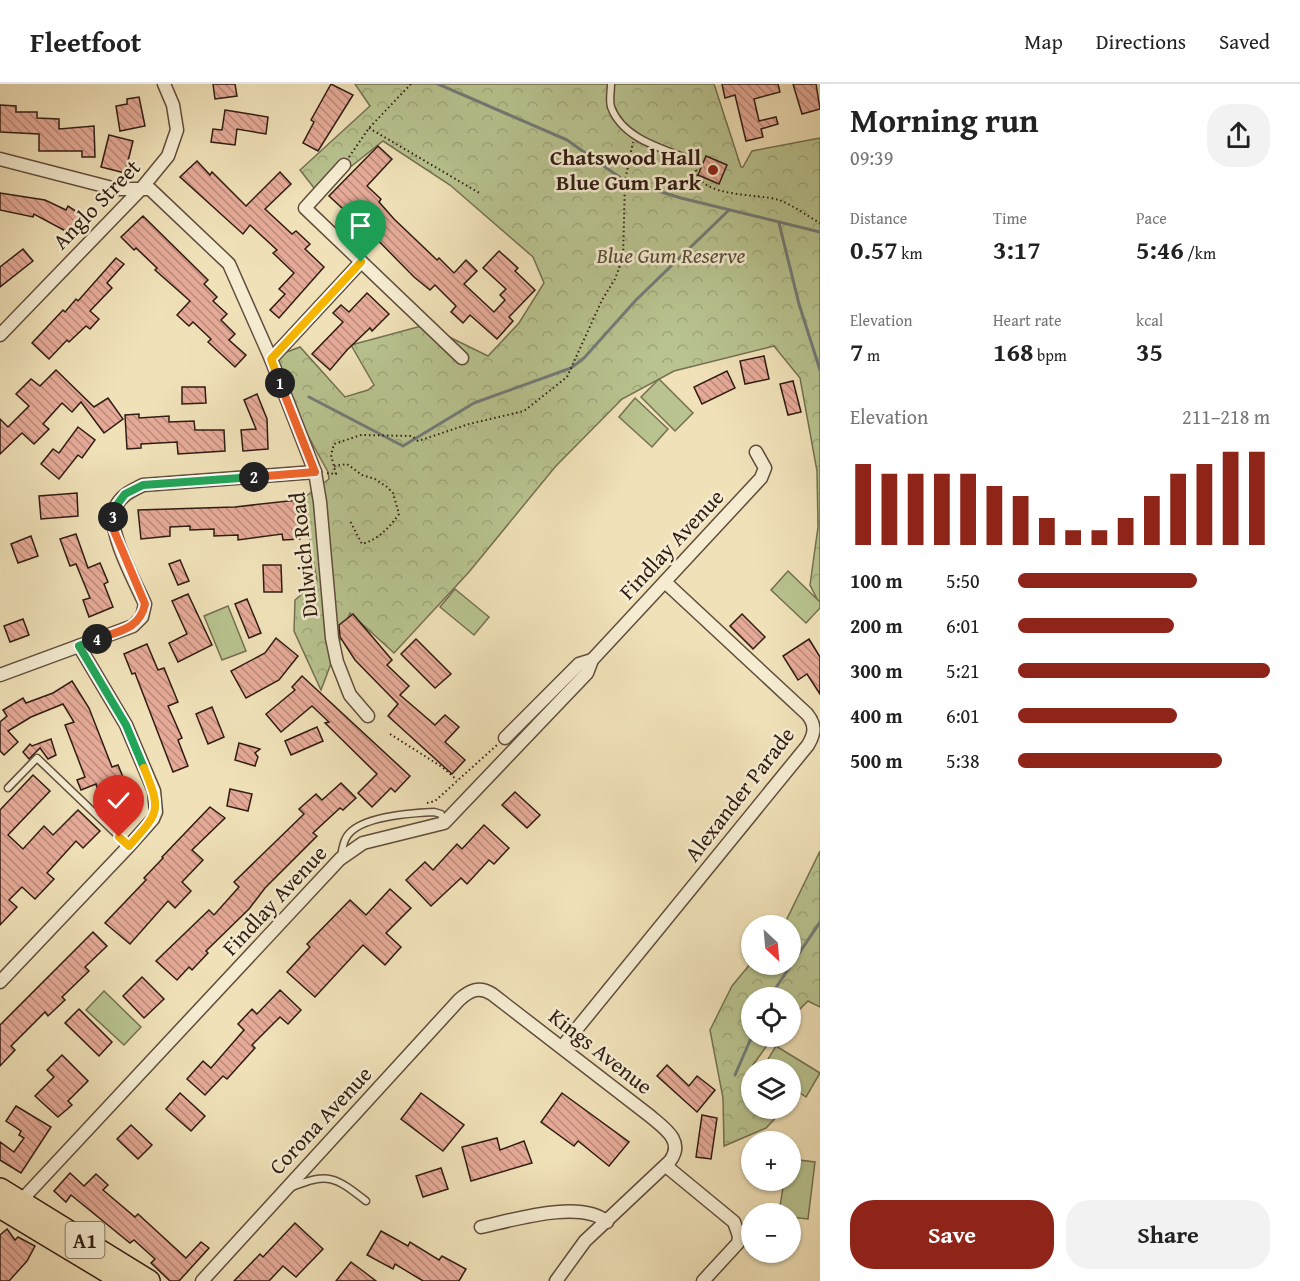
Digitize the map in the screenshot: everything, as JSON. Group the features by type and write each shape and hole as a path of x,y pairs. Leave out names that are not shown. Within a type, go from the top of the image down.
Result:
{"highway":[{"name":"A1","path":"0,1189 10,1207 123,1281"},
{"name":"A1","path":"10,1207 149,1281"}],"street":[{"name":"Anglo Street","path":"0,335 141,189 168,156 174,145 177,130 166,86"},
{"path":"0,159 116,189 141,189"},
{"path":"344,165 305,208 462,358"},
{"name":"Dulwich Road","path":"141,189 150,189 229,264 271,359 315,472 320,502 332,638 350,695 368,716"},
{"path":"271,359 361,262"},
{"name":"Findlay Avenue","path":"505,738 579,664 592,660 762,478 765,468 756,452"},
{"path":"0,675 133,626 142,617 145,604 112,526 113,510 125,494 143,485 315,472"},
{"name":"Alexander Parade","path":"562,1047 807,746 814,733 814,726 807,714 665,582"},
{"path":"0,982 153,819 157,802 126,725 79,646"},
{"name":"Findlay Avenue","path":"10,1207 340,859 363,843 444,823 580,681 591,667 592,660"},
{"name":"Kings Avenue","path":"472,990 487,991 670,1133 676,1151 666,1166"},
{"name":"Corona Avenue","path":"202,1281 281,1192 416,1050 459,1000 472,990"},
{"path":"556,1281 585,1241 666,1166 734,1222 737,1229 738,1243 703,1281"},
{"path":"481,1227 516,1219 585,1211 598,1215 607,1222"}],"lane":[{"path":"611,84 610,105 619,124 635,136 694,161"},
{"path":"8,788 37,758 129,846"},
{"path":"340,859 346,837 358,826 380,818 422,812 441,814 444,823"},
{"path":"281,1192 326,1177 341,1182 366,1201"}],"path":[{"path":"344,165 369,128 411,84"},
{"path":"369,128 481,194"},
{"path":"336,474 332,455 334,444 361,435 412,436 418,441 469,424 524,411 567,377 623,258 625,181 629,150 635,136"},
{"path":"694,161 697,176 711,188 779,200 820,223"},
{"path":"334,466 347,464 352,466 362,475 375,479 387,487 395,498 399,514 383,534 370,542 362,544 350,521"},
{"path":"390,734 442,767 458,781"},
{"path":"422,812 422,805 435,801 505,738"}],"green space":[{"name":"Blue Gum Reserve","path":"355,84 714,84 741,167 752,151 820,138 820,605 810,585 818,527 817,471 800,378 774,346 674,371 622,399 555,467 469,572 394,653 350,613 321,690 294,631 295,600 317,581 302,499 329,479 328,472 266,360 300,347 345,397 368,390 374,385 351,345 425,325 488,356 519,323 544,283 533,257 450,185 383,141 318,193 300,170 370,106"},
{"path":"659,379 693,413 675,431 641,397"},
{"path":"635,398 668,429 652,447 619,417"},
{"path":"788,571 820,602 820,608 806,623 771,590"},
{"path":"455,589 489,617 474,635 440,607"},
{"path":"228,606 246,651 222,660 204,616"},
{"path":"820,851 820,1007 808,1001 801,1008 801,987 741,987 741,1047 766,1047 757,1059 741,1059 741,1119 775,1119 766,1128 759,1131 741,1131 741,1139 724,1146 723,1098 710,1030 732,986 741,975 801,975 801,915 789,915"},
{"path":"104,991 141,1027 124,1045 86,1010"},
{"path":"778,1047 797,1059 768,1059"},
{"path":"801,1061 820,1073 806,1097 801,1094"},
{"path":"801,1160 815,1162 808,1219 801,1218 801,1203 781,1203 782,1191 801,1191"}],"building":[{"path":"213,84 235,84 237,96 215,99"},
{"path":"331,84 353,95 318,151 303,143 314,122 311,120"},
{"path":"722,84 778,84 780,92 754,99 759,121 776,117 778,124 761,129 763,137 746,141 735,95 725,98"},
{"path":"793,84 816,84 820,109 802,114"},
{"path":"139,97 145,126 120,131 116,106 127,104 127,99"},
{"path":"0,105 16,106 16,112 37,112 37,118 59,119 59,129 94,126 95,157 82,157 82,151 39,151 39,134 0,132"},
{"path":"225,110 268,117 266,134 237,129 235,145 211,142 213,129 222,130"},
{"path":"109,135 133,141 125,173 101,167"},
{"path":"378,146 392,159 367,186 381,199 379,202 394,219 437,260 439,258 454,273 466,260 477,271 464,284 494,312 505,300 500,295 506,289 483,268 499,251 518,268 515,271 535,290 509,317 513,321 497,339 470,315 463,323 451,312 456,306 435,285 430,290 414,277 362,224 355,231 348,224 354,219 329,196"},
{"name":"Chatswood Hall Blue Gum Park","path":"706,156 727,165 719,184 698,175"},
{"path":"197,161 210,175 212,172 246,206 280,172 291,184 265,209 292,234 296,231 310,244 305,249 324,267 279,318 270,310 285,294 279,289 294,273 273,253 277,250 250,225 243,234 180,177"},
{"path":"0,193 45,200 66,210 68,206 82,215 71,234 34,214 33,217 0,210"},
{"path":"143,216 208,280 204,284 217,297 213,301 227,314 221,320 235,334 229,340 246,355 235,367 208,342 211,339 193,322 189,326 177,315 190,301 155,270 157,268 136,248 134,250 121,237"},
{"path":"23,249 33,261 0,287 0,267"},
{"path":"116,258 124,264 107,283 112,288 90,311 99,319 90,329 86,326 69,342 67,340 49,359 32,343 63,310 65,312 76,299 78,301"},
{"path":"367,293 389,314 372,331 370,328 330,370 312,354 343,322 333,313 341,305 349,312"},
{"path":"764,356 769,379 745,384 740,361"},
{"path":"56,370 94,407 108,398 123,419 104,433 81,402 72,412 62,403 43,424 49,429 34,444 22,433 0,454 0,419 8,427 29,406 16,394 31,379 40,386"},
{"path":"727,371 735,388 702,404 694,387"},
{"path":"793,381 801,412 788,415 780,384"},
{"path":"182,387 205,387 206,403 182,404"},
{"path":"257,394 267,419 268,449 243,451 241,430 256,429 244,400"},
{"path":"139,414 139,418 169,416 169,422 194,421 195,430 224,430 225,451 178,454 177,442 141,444 141,448 127,449 125,415"},
{"path":"78,427 95,440 82,458 78,455 59,479 41,464 53,449 59,453"},
{"path":"77,493 78,516 41,519 39,496"},
{"path":"297,500 300,539 283,540 282,534 238,540 238,535 214,536 214,529 190,530 190,526 170,527 170,536 141,539 138,510 235,507"},
{"path":"76,534 88,568 100,563 108,582 104,584 113,607 89,617 83,600 90,598 76,564 70,566 60,539"},
{"path":"31,536 38,556 18,563 11,544"},
{"path":"180,560 189,581 178,585 169,564"},
{"path":"263,565 281,565 282,592 264,592"},
{"path":"188,594 212,645 178,662 169,643 187,634 172,601"},
{"path":"247,599 261,633 249,638 235,604"},
{"path":"353,614 392,660 387,665 409,686 400,695 435,725 445,715 459,727 445,742 465,760 452,774 388,716 398,704 355,660 340,637 339,625"},
{"path":"742,614 765,637 753,649 730,626"},
{"path":"23,619 29,635 10,642 4,626"},
{"path":"276,638 298,656 279,680 246,698 231,671 265,653"},
{"path":"416,639 451,674 435,688 401,654"},
{"path":"809,639 820,657 820,694 807,674 798,680 783,656"},
{"path":"147,644 158,670 164,668 178,702 168,706 182,738 178,740 188,766 173,772 135,673 132,674 124,654"},
{"path":"302,676 410,776 395,792 391,788 372,807 358,793 377,774 325,723 329,722 312,706 281,732 266,714 295,690 292,687"},
{"path":"72,681 89,708 112,767 118,765 137,811 117,819 105,787 98,790 96,784 81,790 77,780 85,777 65,725 74,722 63,704 31,717 8,731 18,742 4,755 0,751 0,722 7,716 3,710 23,698 26,703 53,693"},
{"path":"212,707 224,737 208,744 196,714"},
{"path":"317,727 323,741 291,755 285,741"},
{"path":"51,739 56,755 48,759 40,748 29,759 23,752 30,744 32,746"},
{"path":"239,743 260,749 255,753 258,757 255,766 235,760"},
{"path":"33,775 50,791 8,835 23,849 44,826 53,835 78,810 100,831 83,848 76,841 47,873 54,879 35,899 22,887 9,900 17,907 0,925 0,810"},
{"path":"341,783 356,798 343,810 340,808 313,833 317,836 206,951 208,953 192,970 189,967 177,980 156,961 209,910 214,915 239,887 234,882 304,814 299,809 316,794 322,800"},
{"path":"230,789 252,794 248,811 227,806"},
{"path":"515,792 540,815 527,828 502,805"},
{"path":"210,807 225,818 192,850 203,860 182,882 191,891 175,908 168,901 130,944 105,923 146,880 144,878 162,857"},
{"path":"484,825 509,848 494,864 489,860 467,884 461,878 431,906 406,880 425,862 433,870 457,844 462,849"},
{"path":"390,889 411,908 386,933 401,947 385,965 363,945 315,997 287,972 310,947 307,944 350,900 366,915"},
{"path":"93,932 107,946 85,967 89,971 62,997 65,1000 48,1016 45,1012 11,1046 15,1050 0,1066 0,1025"},
{"path":"142,977 164,999 144,1018 123,996"},
{"path":"280,990 301,1010 288,1024 280,1017 252,1045 255,1048 227,1079 223,1076 205,1095 187,1079 203,1061 211,1068 244,1030 238,1024 252,1009 257,1014"},
{"path":"79,1009 112,1042 99,1056 65,1023"},
{"path":"62,1055 88,1081 68,1101 72,1105 58,1117 35,1096 54,1077 47,1070"},
{"path":"667,1065 689,1086 697,1076 715,1090 697,1112 657,1076"},
{"path":"180,1093 205,1116 191,1131 166,1109"},
{"path":"421,1093 464,1125 443,1151 401,1119"},
{"path":"562,1093 629,1142 609,1166 578,1141 574,1146 541,1122"},
{"path":"16,1106 51,1127 21,1173 0,1160 0,1142 14,1152 24,1138 19,1135 21,1131 6,1121"},
{"path":"702,1115 717,1118 711,1159 696,1157"},
{"path":"131,1125 152,1145 138,1159 117,1139"},
{"path":"497,1138 500,1150 524,1141 532,1163 471,1181 462,1147"},
{"path":"441,1168 448,1189 423,1197 416,1176"},
{"path":"70,1173 84,1186 96,1174 108,1185 103,1190 135,1217 138,1214 186,1258 201,1242 209,1248 179,1281 170,1281 151,1263 155,1259 134,1240 130,1243 71,1195 66,1202 54,1191"},
{"path":"295,1223 323,1249 296,1277 283,1266 269,1281 234,1281 260,1254 263,1257"},
{"path":"7,1229 15,1240 18,1237 35,1246 27,1261 9,1281 0,1281 0,1235"},
{"path":"381,1231 408,1246 410,1242 439,1260 442,1256 466,1269 459,1281 423,1281 395,1264 393,1269 367,1255"},
{"path":"351,1262 363,1271 376,1281 336,1281"}],"waterway":[{"path":"438,84 567,140 625,181 681,198 820,232"},
{"path":"309,397 403,446 474,403 571,368 584,358 636,300 729,210"},
{"path":"779,223 799,304 820,370"},
{"path":"776,987 820,922"},
{"path":"735,1075 747,1047"}],"place":[{"name":"Chatswood Hall Blue Gum Park","path":"713,170"}],"route":[{"path":"119,837 129,846 153,819 157,802 126,725 79,646 133,626 142,617 145,604 112,526 113,510 125,494 143,485 315,472 271,359 361,262"}]}
